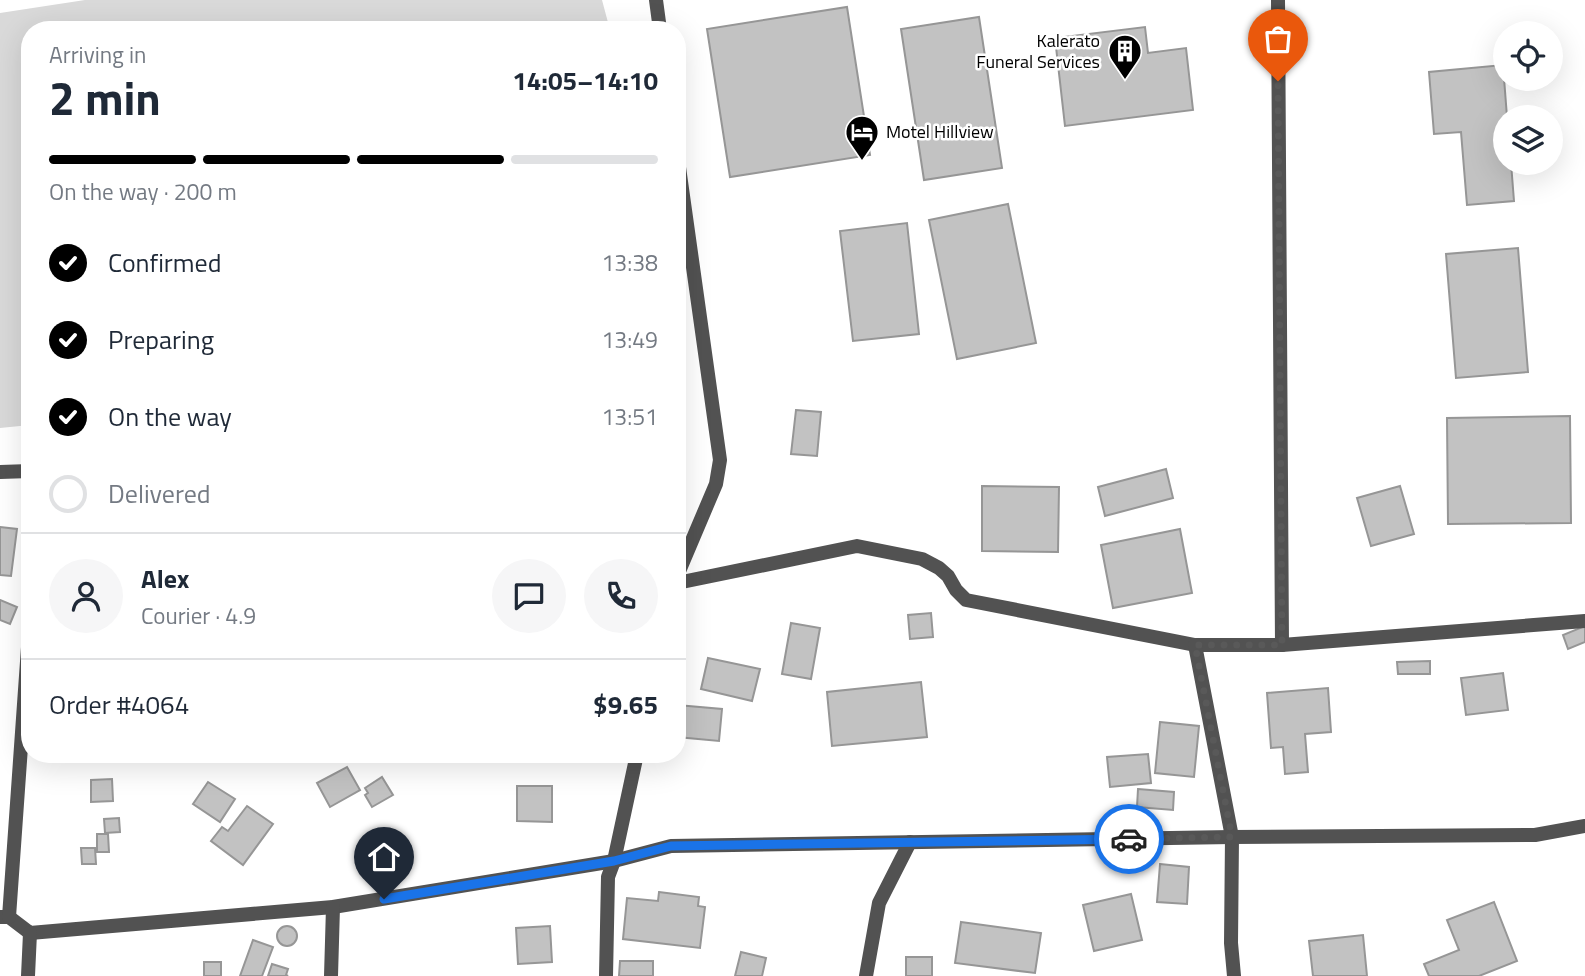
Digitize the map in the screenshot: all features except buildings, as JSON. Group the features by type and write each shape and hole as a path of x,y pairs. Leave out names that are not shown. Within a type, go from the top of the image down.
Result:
{"street":[{"path":"656,0 659,21"},
{"path":"1278,0 1282,645"},
{"path":"686,217 720,460 716,484 686,555"},
{"path":"0,472 21,471"},
{"path":"686,581 858,546 922,559 939,568 966,600 1195,645 1282,645 1585,621"},
{"path":"1195,645 1232,837 1231,943 1234,976"},
{"path":"21,726 5,917 30,933 333,907 614,861 671,846 1535,835 1585,826"},
{"path":"606,976 608,877 614,861 635,763"},
{"path":"866,976 879,903 910,842"},
{"path":"331,976 333,907"},
{"path":"29,976 30,933"}],"shaded area":[{"path":"85,0 602,0 608,21 21,21 21,426 0,428 0,13"}],"way so far":[{"path":"1129,839 1232,837 1195,645 1282,645 1278,81"}],"place":[{"name":"Kalerato Funeral Services","path":"1125,81"},
{"name":"Motel Hillview","path":"862,162"}],"route":[{"path":"384,899 614,861 671,846 1129,839"}]}
